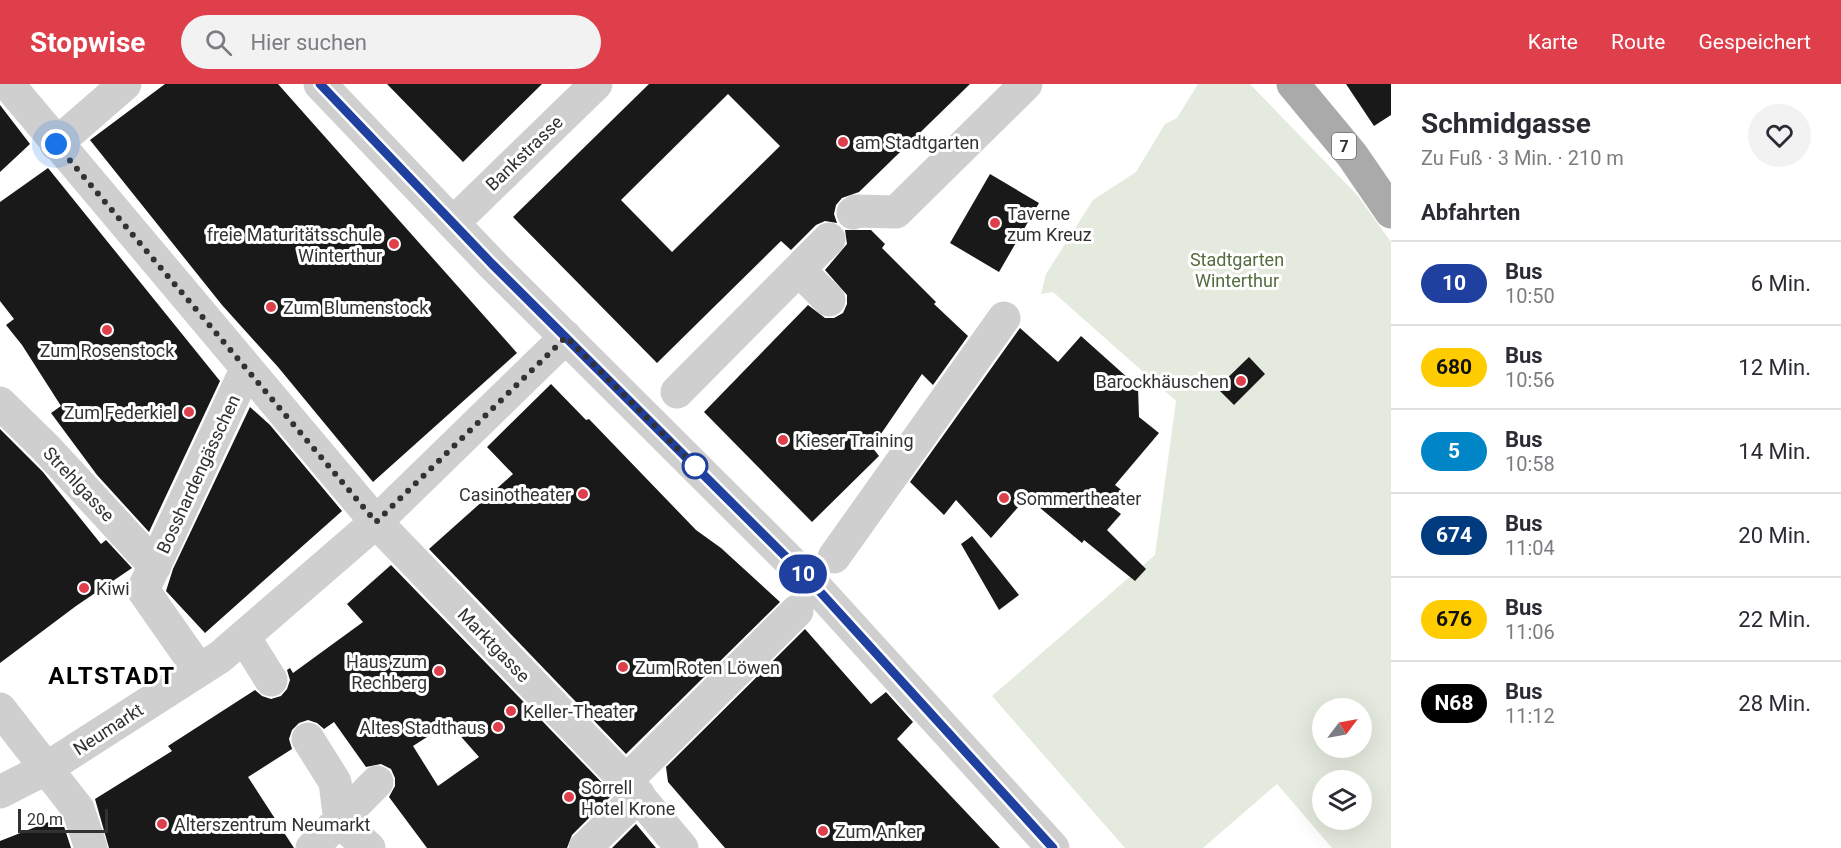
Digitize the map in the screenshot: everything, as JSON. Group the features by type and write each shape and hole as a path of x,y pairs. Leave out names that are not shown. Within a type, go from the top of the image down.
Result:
{"main road":[{"name":"7","path":"1293,84 1352,156 1391,212"}],"street":[{"name":"Marktgasse","path":"8,84 56,144 376,522 632,788 682,848"},
{"path":"56,144 125,84"},
{"path":"320,84 453,223 813,584 1053,848"},
{"name":"Bankstrasse","path":"453,223 596,84"},
{"path":"853,213 856,211 896,212 1026,84"},
{"path":"677,392 829,239"},
{"path":"799,270 830,300"},
{"path":"834,556 1004,318"},
{"name":"Neumarkt","path":"0,792 47,768 199,670 244,637 376,522 566,337"},
{"name":"Bosshardengässchen","path":"152,572 246,370"},
{"name":"Strehlgasse","path":"0,404 46,448 152,572"},
{"path":"152,572 143,590 199,670"},
{"path":"585,848 632,788 797,611"},
{"path":"244,637 271,680"},
{"path":"0,709 78,808 91,848"},
{"path":"308,739 335,782 340,822 369,848"},
{"path":"312,848 377,782"}],"green space":[{"name":"Stadtgarten Winterthur","path":"1198,84 1250,84 1358,196 1391,242 1391,848 1332,848 1317,830 1372,830 1372,770 1312,770 1312,825 1277,784 1203,848 1125,848 992,696 1155,555 1176,401 1053,292 1041,294 1046,274 1093,200 1136,172 1165,124 1177,118"}],"building":[{"path":"165,84 278,84 517,353 373,482 278,367 222,305 90,140"},
{"path":"387,84 542,84 463,162"},
{"path":"649,84 970,84 859,192 842,198 836,205 834,214 837,223 825,221 816,225 791,250 781,241 657,363 513,217","holes":["728,94 780,146 672,252 621,200"]},
{"path":"1346,84 1391,84 1391,115 1374,126"},
{"path":"0,105 30,144 0,172"},
{"path":"48,168 220,381 149,532 97,475 51,413 61,406 22,345 6,325 14,319 0,301 0,202"},
{"name":"Taverne zum Kreuz","path":"990,174 1039,203 999,272 950,243"},
{"path":"845,230 871,230 885,244 882,248 936,302 934,304 968,336 933,385 922,374 872,447 879,456 812,522 704,412 808,305 825,318 834,318 843,313 847,304 847,295 825,270 847,244"},
{"path":"1020,328 1058,362 1081,336 1138,387 1139,417 1159,433 1115,485 1124,492 1112,507 1121,514 1107,530 1146,569 1135,581 1084,540 1082,543 1027,497 991,538 956,500 944,515 910,482"},
{"name":"Barockhäuschen","path":"1249,357 1265,374 1234,405 1217,388"},
{"path":"551,384 586,420 589,419 696,530 721,548 780,602 626,754 429,549 513,474 487,447"},
{"path":"250,407 270,425 342,511 205,633 166,591 173,569"},
{"path":"0,429 43,472 101,544 106,540 132,568 76,606 0,663"},
{"path":"972,536 1019,595 999,610 961,544"},
{"path":"391,565 613,794 572,835 567,848 427,848 389,797 395,786 395,778 391,769 381,764 366,767 334,722 324,729 308,720 299,723 292,730 289,739 292,749 248,777 294,848 109,848 95,799 172,751 168,746 255,690 271,699 281,696 290,680 287,670 290,668 293,673 363,622 347,604","holes":["449,723 479,757 438,786 413,746"]},
{"path":"805,629 871,704 886,692 913,722 897,739 1000,848 725,848 668,782 666,767"},
{"path":"61,817 71,848 0,848 0,841"},
{"path":"636,824 656,848 612,848"}],"bus line":[{"name":"10","path":"320,84 492,264 813,584 1053,848"}],"place":[{"name":"am Stadtgarten","path":"843,142"},
{"name":"Taverne zum Kreuz","path":"995,223"},
{"name":"freie Maturitätsschule Winterthur","path":"394,244"},
{"name":"Zum Blumenstock","path":"271,307"},
{"name":"Zum Rosenstock","path":"107,330"},
{"name":"Barockhäuschen","path":"1241,381"},
{"name":"Zum Federkiel","path":"189,412"},
{"name":"Kieser Training","path":"783,440"},
{"name":"Casinotheater","path":"583,494"},
{"name":"Sommertheater","path":"1004,498"},
{"name":"Kiwi","path":"84,588"},
{"name":"Zum Roten Löwen","path":"623,667"},
{"name":"Haus zum Rechberg","path":"439,671"},
{"name":"Keller-Theater","path":"511,711"},
{"name":"Altes Stadthaus","path":"498,727"},
{"name":"Sorrell Hotel Krone","path":"569,797"},
{"name":"Alterszentrum Neumarkt","path":"162,824"},
{"name":"Zum Anker","path":"823,831"}],"district":[{"name":"ALTSTADT","path":"112,676"}],"route":[{"path":"56,144 376,522 566,337 695,466"}]}
